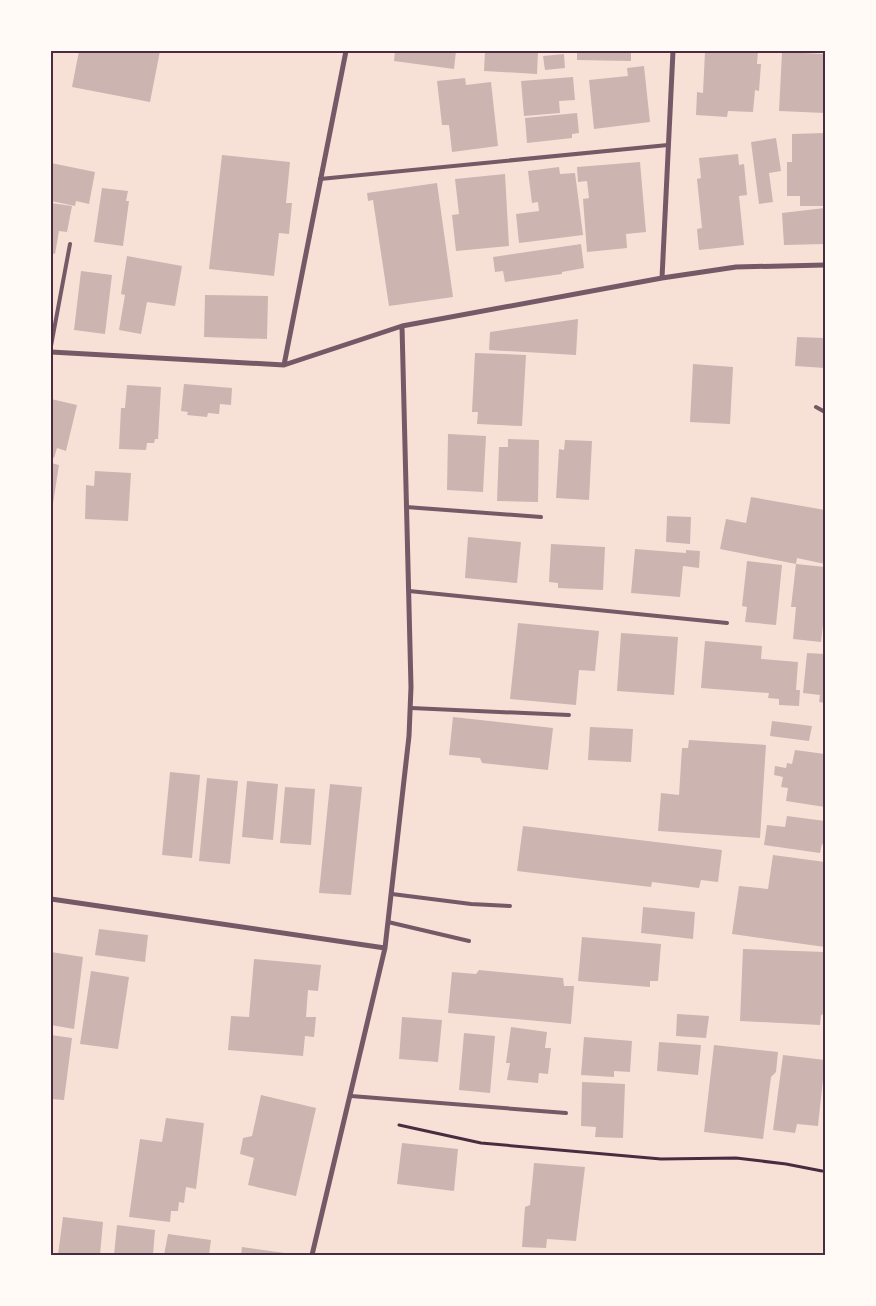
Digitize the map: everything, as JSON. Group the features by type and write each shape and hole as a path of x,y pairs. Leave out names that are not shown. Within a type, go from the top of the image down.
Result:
{"street":[{"path":"284,365 346,51"},
{"path":"662,278 673,51"},
{"path":"51,352 284,365 402,326 662,278 736,267 825,264"},
{"path":"312,1255 385,948 411,708 402,326"},
{"path":"51,899 385,948"}],"lane":[{"path":"320,178 668,145"},
{"path":"51,346 70,244"},
{"path":"816,407 825,412"},
{"path":"406,507 541,517"},
{"path":"409,591 726,623"},
{"path":"411,708 569,715"},
{"path":"392,894 471,904 510,906"},
{"path":"388,922 469,941"},
{"path":"351,1096 566,1113"}],"path":[{"path":"391,1124 481,1143 661,1159 736,1158 786,1164 822,1171"}],"building":[{"path":"79,51 160,51 150,102 72,87"},
{"path":"395,51 456,51 454,69 394,61"},
{"path":"485,51 538,51 537,74 484,71"},
{"path":"577,51 631,51 631,61 577,60"},
{"path":"705,51 758,51 757,64 761,64 759,91 755,90 753,112 728,111 727,117 696,115 697,92 703,93"},
{"path":"782,52 825,54 825,113 779,111"},
{"path":"564,54 565,68 545,70 543,56"},
{"path":"644,66 650,122 594,129 589,80 628,76 627,68"},
{"path":"573,77 575,100 559,101 560,113 524,116 521,81"},
{"path":"465,78 466,85 491,82 498,146 452,152 449,125 442,125 437,81"},
{"path":"577,113 579,133 572,134 572,138 527,143 525,118"},
{"path":"825,133 825,206 800,206 800,196 787,196 787,162 792,162 792,134"},
{"path":"776,138 781,171 769,173 773,202 759,204 751,142"},
{"path":"738,154 739,165 744,164 747,195 739,196 744,245 699,250 697,229 702,228 697,179 701,178 699,158"},
{"path":"222,155 290,162 286,203 292,203 289,234 279,233 274,276 209,269"},
{"path":"640,162 646,232 626,234 627,248 587,252 583,199 589,198 587,181 578,182 577,167"},
{"path":"51,163 95,172 89,204 76,201 75,206 51,201"},
{"path":"559,167 560,174 575,173 583,235 519,243 516,214 539,211 538,202 532,203 528,171"},
{"path":"505,174 509,246 456,251 452,215 459,214 455,179"},
{"path":"437,183 453,297 389,306 373,200 368,201 367,193"},
{"path":"102,188 128,191 126,201 129,201 123,246 94,242"},
{"path":"51,203 72,206 67,232 59,231 55,254 51,253"},
{"path":"825,208 825,244 784,245 782,213"},
{"path":"581,244 584,268 562,272 562,274 505,282 503,271 495,272 493,257"},
{"path":"127,256 182,266 175,306 147,302 141,334 119,330 125,295 121,294"},
{"path":"81,271 112,275 105,334 74,330"},
{"path":"205,295 268,296 267,339 204,337"},
{"path":"578,319 576,355 489,350 490,332"},
{"path":"797,337 825,338 825,368 795,366"},
{"path":"475,353 526,355 522,426 477,424 478,412 472,412"},
{"path":"693,364 733,367 730,424 690,422"},
{"path":"184,384 232,388 231,405 220,404 219,414 208,413 207,417 187,415 188,412 181,411"},
{"path":"127,385 161,387 158,439 155,439 154,443 147,443 146,450 119,449 121,408 125,408"},
{"path":"51,399 77,405 66,451 57,448 54,458 51,457"},
{"path":"448,434 486,436 483,492 447,490"},
{"path":"508,439 539,440 538,502 497,501 499,447 508,447"},
{"path":"565,440 592,441 589,500 556,498 559,449 564,450"},
{"path":"51,463 59,465 52,510 51,510"},
{"path":"95,471 131,473 128,521 85,519 86,485 94,486"},
{"path":"751,497 825,510 825,564 797,558 796,564 720,549 726,519 746,523"},
{"path":"667,516 691,517 690,544 666,542"},
{"path":"468,537 521,542 517,583 465,578"},
{"path":"551,544 605,547 603,590 558,588 558,583 549,582"},
{"path":"635,549 686,553 686,550 700,551 699,568 683,566 680,597 631,593"},
{"path":"747,561 782,565 776,625 745,622 747,607 742,606"},
{"path":"796,564 825,567 825,608 821,642 793,639 796,607 791,607"},
{"path":"518,623 599,631 595,671 579,670 576,705 510,699"},
{"path":"621,633 678,637 674,695 617,691"},
{"path":"705,641 762,646 761,659 798,662 796,690 800,690 799,706 779,705 779,699 768,698 769,693 701,688"},
{"path":"807,653 825,654 825,703 819,702 820,695 803,693"},
{"path":"453,717 553,728 548,770 482,763 480,758 449,755"},
{"path":"772,721 812,726 809,741 770,736"},
{"path":"590,727 633,729 631,762 588,760"},
{"path":"689,740 766,745 760,838 658,831 661,793 679,795 682,748 688,748"},
{"path":"795,750 825,754 825,807 786,801 788,788 781,787 783,777 774,775 775,766 786,768 787,763 792,764"},
{"path":"170,772 200,775 192,858 162,855"},
{"path":"207,778 238,781 230,864 199,861"},
{"path":"247,781 278,784 273,840 242,837"},
{"path":"330,784 362,787 351,895 319,893"},
{"path":"285,787 315,789 311,845 280,843"},
{"path":"787,816 825,821 825,845 822,844 820,853 764,845 767,825 785,827"},
{"path":"523,826 722,850 718,882 701,880 699,888 652,882 651,887 517,871"},
{"path":"773,855 825,862 825,947 732,934 739,886 768,889"},
{"path":"643,907 695,912 693,939 641,933"},
{"path":"99,929 148,935 145,962 95,955"},
{"path":"582,937 661,944 658,981 650,981 650,987 578,981"},
{"path":"743,949 825,952 825,1014 821,1015 820,1025 740,1021"},
{"path":"51,952 83,957 74,1029 51,1025"},
{"path":"254,959 321,965 318,991 308,990 306,1017 316,1017 314,1037 305,1036 303,1056 228,1050 231,1016 249,1017"},
{"path":"479,970 563,978 564,986 574,986 571,1024 448,1013 452,972 476,974"},
{"path":"91,971 129,977 118,1049 80,1044"},
{"path":"677,1014 709,1016 706,1038 676,1036"},
{"path":"402,1017 442,1020 438,1062 399,1059"},
{"path":"511,1027 547,1032 545,1048 551,1048 548,1074 539,1073 538,1083 507,1080 510,1063 506,1063"},
{"path":"464,1033 495,1036 490,1093 459,1090"},
{"path":"51,1035 72,1038 64,1100 51,1099"},
{"path":"584,1037 632,1041 630,1072 614,1071 614,1077 581,1075"},
{"path":"659,1042 701,1045 698,1075 657,1071"},
{"path":"714,1045 778,1052 776,1072 771,1077 763,1139 704,1132"},
{"path":"783,1055 825,1060 818,1126 797,1124 795,1133 773,1130"},
{"path":"582,1082 625,1084 623,1138 595,1137 596,1127 581,1126"},
{"path":"261,1095 316,1108 296,1196 248,1185 254,1158 240,1154 243,1138 252,1136"},
{"path":"166,1118 204,1123 196,1189 186,1187 184,1203 179,1202 178,1211 171,1211 170,1222 129,1217 140,1139 162,1142"},
{"path":"402,1143 458,1149 454,1191 397,1184"},
{"path":"534,1163 585,1167 576,1241 547,1239 546,1248 522,1247 525,1207 530,1205"},
{"path":"63,1217 103,1222 100,1255 58,1255"},
{"path":"117,1225 155,1230 153,1255 114,1255"},
{"path":"168,1234 211,1240 209,1255 164,1255"},
{"path":"242,1247 285,1253 285,1255 241,1255"}]}
